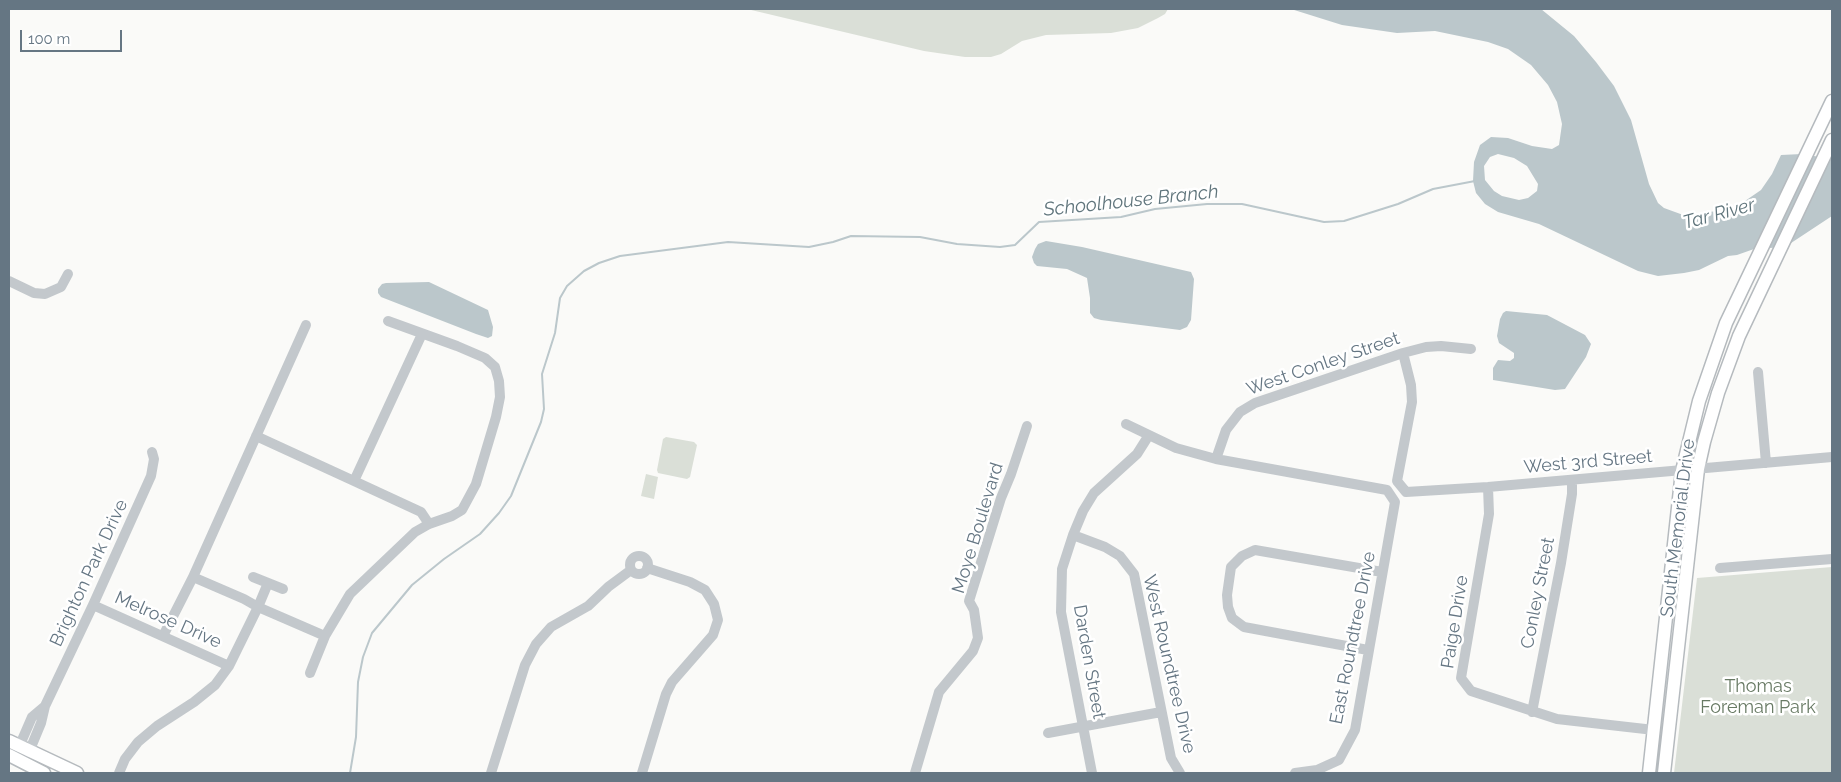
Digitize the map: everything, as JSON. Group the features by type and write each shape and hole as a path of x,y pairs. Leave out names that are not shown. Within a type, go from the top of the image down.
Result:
{"main road":[{"name":"South Memorial Drive","path":"1650,773 1682,471 1688,442 1708,370 1726,323 1832,102"},
{"name":"South Memorial Drive","path":"1664,773 1698,469 1718,393 1739,336 1832,140"},
{"path":"16,749 44,773"},
{"path":"16,749 77,773"}],"street":[{"path":"9,282 34,293 45,294 61,287 68,274"},
{"path":"310,673 325,636 350,594 415,532 462,510 476,484 496,417 500,398 499,381 494,367 485,358 388,321"},
{"path":"163,636 193,577 306,324"},
{"path":"354,481 422,334"},
{"name":"West Conley Street","path":"1216,459 1226,430 1240,412 1255,403 1402,353 1426,347 1441,346 1471,349"},
{"name":"West 3rd Street","path":"1402,353 1412,402 1397,481 1406,492 1488,487 1832,457"},
{"path":"1758,372 1766,463"},
{"path":"1126,424 1176,448 1216,459"},
{"name":"Moye Boulevard","path":"915,773 938,692 973,651 978,638 974,610 969,601 1026,426"},
{"name":"Darden Street","path":"1092,773 1061,612 1062,569 1083,511 1094,493 1137,454 1149,434"},
{"path":"256,436 421,512 429,524"},
{"name":"Brighton Park Drive","path":"16,749 41,723 45,706 152,476 154,459 152,452"},
{"name":"East Roundtree Drive","path":"1216,459 1388,490 1395,502 1355,730 1339,760 1317,770 1294,773"},
{"name":"Conley Street","path":"1532,712 1561,563 1572,494 1572,480"},
{"name":"Paige Drive","path":"1488,487 1489,514 1461,678 1470,691 1532,712 1558,719 1654,730"},
{"name":"West Roundtree Drive","path":"1073,535 1105,547 1120,556 1134,574 1171,758 1180,773"},
{"path":"1368,650 1244,627 1232,618 1228,607 1227,595 1232,567 1242,556 1255,550 1382,572"},
{"path":"636,556 644,558 648,562 644,572 638,574 631,570 630,561 636,556"},
{"path":"1720,568 1832,559"},
{"path":"642,773 666,694 672,682 713,635 718,620 714,604 705,590 690,582 647,568"},
{"path":"491,773 525,664 536,644 551,628 588,606 608,587 631,570"},
{"path":"193,577 325,636"},
{"path":"253,577 283,589"},
{"path":"119,773 125,759 138,742 215,685 229,666 268,583"},
{"name":"Melrose Drive","path":"93,604 229,666"},
{"path":"1048,733 1161,712"}],"green space":[{"path":"747,9 1168,9 1165,14 1138,28 1111,33 1046,35 1022,41 1001,54 991,57 965,57 924,51"},
{"path":"666,437 694,442 697,445 690,477 687,479 658,473 663,439"},
{"path":"646,474 658,477 654,499 641,496"},
{"name":"Thomas Foreman Park","path":"1832,567 1832,773 1674,773 1697,578"}],"water":[{"name":"Tar River","path":"1291,9 1541,9 1574,36 1614,86 1631,120 1649,184 1658,203 1664,208 1686,216 1716,211 1729,212 1761,190 1772,174 1781,155 1802,154 1832,159 1832,216 1785,247 1754,249 1728,256 1699,270 1684,273 1658,276 1638,271 1539,224 1498,212 1485,204 1476,193 1473,181 1474,162 1480,145 1491,137 1508,138 1532,146 1552,149 1559,145 1562,124 1557,102 1548,85 1531,65 1508,49 1488,42 1435,31 1397,33 1342,25","holes":["1498,154 1514,158 1527,166 1538,184 1537,191 1528,198 1519,200 1502,196 1494,191 1485,180 1484,166 1490,157"]},
{"path":"1046,241 1082,247 1191,272 1194,279 1191,320 1187,327 1180,330 1094,318 1090,313 1087,278 1067,269 1037,266 1034,263 1032,257 1035,249 1038,244"},
{"path":"429,282 488,310 493,327 492,336 488,338 476,334 381,297 378,293 378,289 382,284 386,283"},
{"path":"1506,311 1547,315 1585,335 1591,344 1586,357 1565,389 1555,390 1493,380 1493,368 1498,360 1510,361 1514,358 1514,353 1499,343 1497,336 1500,319"}],"waterway":[{"name":"Schoolhouse Branch","path":"350,773 356,737 358,682 363,657 372,633 412,585 444,559 480,534 511,496 541,422 544,409 542,374 555,333 560,298 567,286 584,271 599,263 620,256 728,242 809,247 851,236 920,237 957,244 1000,247 1015,245 1039,222 1121,217 1155,209 1207,204 1242,204 1324,222 1344,221 1398,204 1433,189 1475,181"}]}
